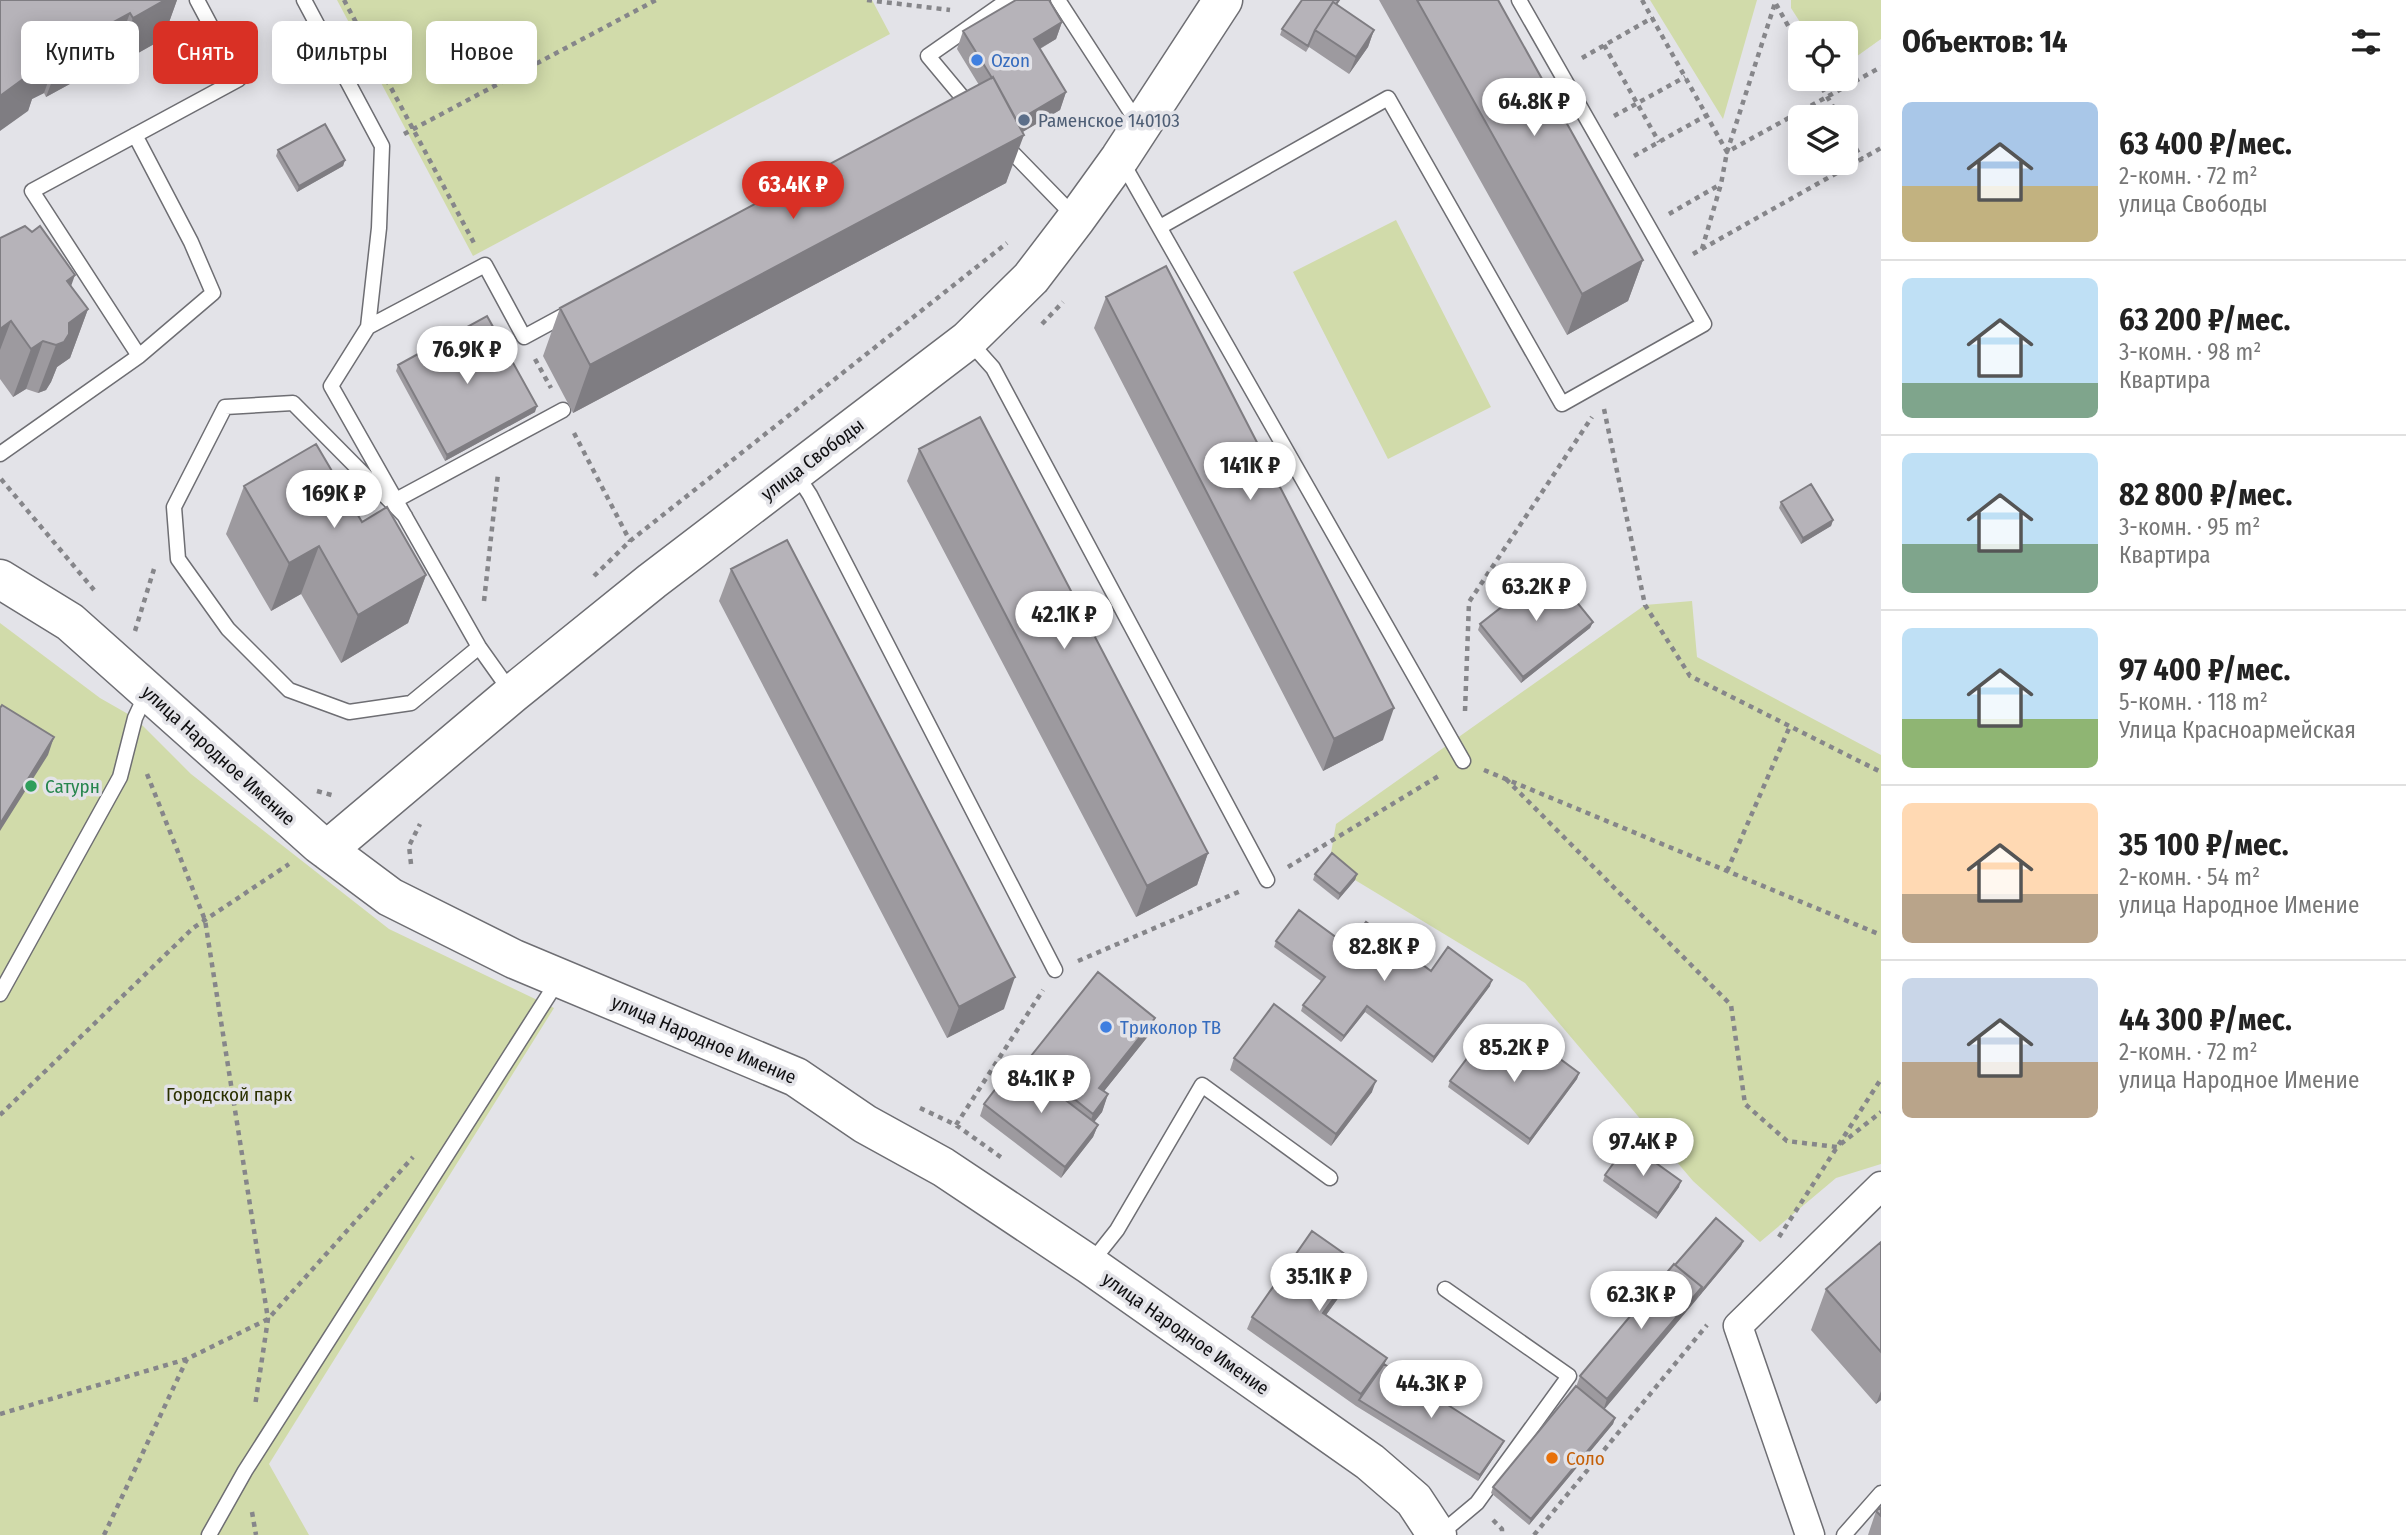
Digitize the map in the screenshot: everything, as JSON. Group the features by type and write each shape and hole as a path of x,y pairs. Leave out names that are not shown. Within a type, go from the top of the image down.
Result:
{"street":[{"name":"улица Свободы","path":"327,850 512,694 652,581 968,340 1031,278 1076,219 1223,0"},
{"name":"улица Народное Имение","path":"0,579 69,622 327,850 390,897 514,959 796,1077 865,1124 943,1167 1090,1265 1370,1462 1414,1500 1438,1535"},
{"path":"1811,1535 1738,1326 1881,1186"}],"lane":[{"path":"139,356 32,191 239,79 197,0"},
{"path":"304,0 382,146 379,228 368,327 331,386 479,647 512,694"},
{"path":"1008,0 929,56 959,105 991,130 1076,219"},
{"path":"1058,0 1130,142 1160,228 1463,761"},
{"path":"1160,228 1388,98 1562,404 1704,324 1520,0"},
{"path":"0,454 139,356 213,293 191,242 135,135"},
{"path":"368,327 485,264 524,337 584,305"},
{"path":"968,340 993,369 1267,880"},
{"path":"405,516 293,403 225,407 174,508 178,559 228,629 289,690 349,712 411,703 479,647"},
{"path":"396,500 563,410"},
{"path":"795,472 810,495 1055,971"},
{"path":"0,994 120,777 135,718 148,691"},
{"path":"209,1535 245,1471 560,978"},
{"path":"1090,1265 1117,1230 1202,1085 1330,1178"},
{"path":"1438,1535 1477,1503 1569,1376 1445,1289"},
{"path":"1844,1535 1881,1493"}],"path":[{"path":"345,0 485,264"},
{"path":"382,146 656,0"},
{"path":"867,0 987,15"},
{"path":"1642,0 1727,152"},
{"path":"1776,2 1788,25"},
{"path":"1702,249 1721,184 1727,152 1776,2"},
{"path":"1560,70 1652,18"},
{"path":"1604,45 1659,142"},
{"path":"1727,152 1881,67"},
{"path":"1824,91 1832,105"},
{"path":"1615,167 1707,116"},
{"path":"1671,266 1881,148"},
{"path":"1858,152 1862,159"},
{"path":"524,337 631,541 1012,239"},
{"path":"1039,327 1058,310 1065,299"},
{"path":"1463,761 1469,602 1603,401 1645,605 1689,676 1881,772"},
{"path":"479,647 501,443"},
{"path":"0,478 97,594"},
{"path":"124,625 133,636 174,508"},
{"path":"1727,871 1790,726"},
{"path":"131,732 205,920 268,1319 253,1416"},
{"path":"1463,761 1881,935"},
{"path":"956,1125 1055,971 1267,880 1463,761"},
{"path":"1506,779 1731,1005 1745,1104 1787,1141 1837,1147 1881,1112"},
{"path":"313,790 340,797"},
{"path":"411,868 409,846 417,827 426,817"},
{"path":"911,1104 956,1125 1012,1165"},
{"path":"0,1414 187,1359 268,1319 421,1147"},
{"path":"104,1535 187,1359"},
{"path":"245,1471 256,1535"},
{"path":"1477,1503 1502,1532 1509,1535"}],"green space":[{"path":"337,0 872,0 890,34 473,256 382,84 412,84 412,21 348,21"},
{"path":"1650,0 1757,0 1723,119"},
{"path":"1791,0 1881,0 1881,39 1858,55 1858,21 1799,21 1791,8"},
{"path":"1396,220 1491,407 1388,459 1293,272"},
{"path":"1692,601 1697,657 1881,755 1881,1164 1836,1178 1760,1242 1693,1181 1525,983 1355,880 1330,859 1336,824 1645,605"},
{"name":"Городской парк","path":"0,623 100,698 135,718 191,774 389,929 554,1008 269,1464 309,1535 0,1535"}],"building":[{"path":"0,0 165,0 133,18 130,13 115,21 21,21 21,81 0,96"},
{"path":"1016,0 1049,0 1062,22 1034,39 1066,92 1017,121 963,31"},
{"path":"1302,0 1339,0 1336,4 1333,2 1308,46 1282,29"},
{"path":"1417,0 1498,0 1643,260 1582,294"},
{"path":"1333,2 1374,30 1356,57 1315,30"},
{"path":"993,77 1024,135 590,365 560,308"},
{"path":"325,124 345,160 299,186 278,150"},
{"path":"25,226 32,232 40,226 75,275 67,281 88,309 69,323 69,334 64,342 56,345 43,341 31,349 11,321 0,329 0,238"},
{"path":"1166,266 1394,708 1334,739 1106,297"},
{"path":"487,316 537,406 447,455 398,365"},
{"path":"980,417 1208,853 1147,886 919,449"},
{"path":"316,444 362,522 387,507 426,575 358,615 319,546 289,563 244,486"},
{"path":"1811,484 1833,520 1803,538 1781,502"},
{"path":"787,540 1015,977 959,1007 731,569"},
{"path":"1550,569 1593,622 1523,677 1480,624"},
{"path":"2,705 54,737 0,824 0,708"},
{"path":"1332,853 1357,874 1340,894 1315,874"},
{"path":"1299,910 1348,946 1366,922 1431,971 1448,947 1492,980 1434,1057 1367,1006 1344,1036 1303,1005 1325,977 1276,941"},
{"path":"1098,972 1155,1018 1099,1088 1108,1094 1093,1114 1027,1061"},
{"path":"1274,1004 1376,1081 1336,1134 1234,1058"},
{"path":"1486,1033 1535,1068 1548,1050 1579,1073 1530,1139 1450,1081"},
{"path":"1016,1062 1098,1125 1065,1167 984,1104"},
{"path":"1628,1143 1681,1181 1658,1213 1605,1175"},
{"path":"1716,1218 1743,1241 1700,1293 1702,1287 1675,1265"},
{"path":"1312,1231 1359,1264 1323,1313 1387,1358 1361,1394 1252,1317"},
{"path":"1881,1242 1881,1352 1826,1289"},
{"path":"1674,1264 1702,1287 1607,1399 1580,1376"},
{"path":"1384,1364 1504,1441 1480,1475 1359,1400"},
{"name":"Соло","path":"1576,1386 1615,1418 1531,1519 1493,1487"}],"place":[{"name":"Ozon","path":"977,60"},
{"name":"Раменское 140103","path":"1024,120"},
{"name":"Сатурн","path":"31,786"},
{"name":"Триколор ТВ","path":"1106,1027"},
{"name":"Соло","path":"1552,1458"}]}
